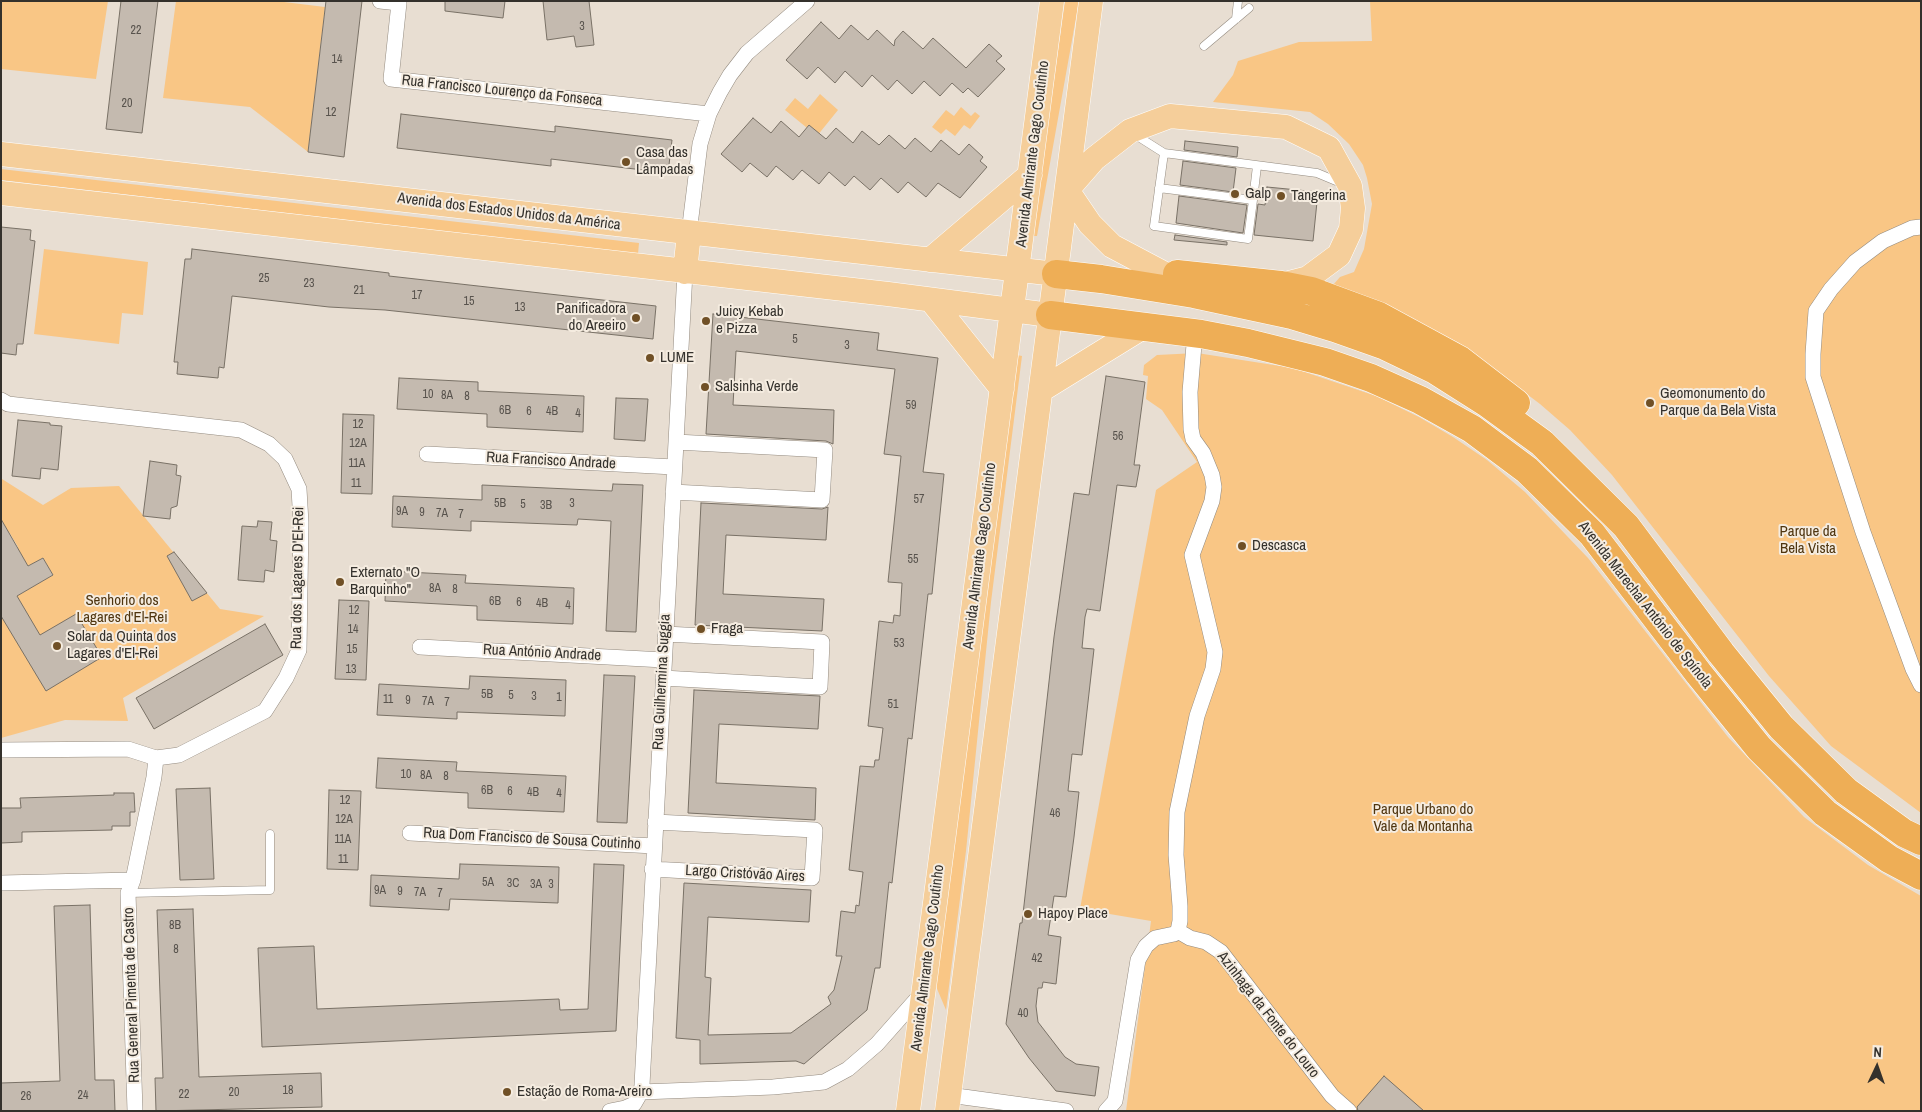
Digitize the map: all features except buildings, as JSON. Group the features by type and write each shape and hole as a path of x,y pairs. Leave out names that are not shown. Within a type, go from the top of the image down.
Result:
{"highway":[{"path":"1101,279 1113,274 1163,273 1281,285 1311,291 1379,316 1460,360 1530,414 1606,490 1626,526"},
{"name":"Avenida Marechal António de Spínola","path":"1056,274 1101,279 1222,299 1292,315 1383,345 1435,370 1486,403 1542,443 1626,526 1721,653 1781,727 1846,791 1904,832 1921,841"},
{"name":"Avenida Marechal António de Spínola","path":"1050,315 1248,342 1325,362 1371,378 1420,400 1480,435 1527,470 1592,534 1699,674 1759,748 1825,813 1889,859 1921,876"}],"main road":[{"name":"Avenida Almirante Gago Coutinho","path":"908,1111 1052,1"},
{"path":"948,1103 1091,1"},
{"path":"1067,190 1094,159 1130,131 1170,116 1286,127 1329,148 1350,186 1353,208 1352,229 1339,255 1308,278 1281,285"},
{"name":"Avenida dos Estados Unidos da América","path":"1,154 1056,274"},
{"path":"930,260 1030,175"},
{"path":"1067,190 1090,224 1112,246 1163,273"},
{"path":"1,194 1050,315"},
{"path":"685,272 689,233"},
{"path":"931,300 1002,389"},
{"path":"1041,390 1143,327"},
{"path":"913,1075 948,1103"}],"street":[{"name":"Rua Francisco Lourenço da Fonseca","path":"380,1 399,3 391,79 709,114"},
{"path":"689,233 700,144 709,114 730,74 746,53 807,1"},
{"path":"1921,227 1912,228 1883,241 1855,262 1816,311 1813,377 1863,532 1913,669 1921,685"},
{"name":"Rua Guilhermina Suggia","path":"641,1092 685,272"},
{"path":"1106,1111 1115,1100 1138,960 1146,946 1155,938 1174,934 1178,930 1180,922 1176,855 1176,812 1197,716 1214,669 1215,652 1192,555 1212,501 1214,487 1212,475 1203,453 1193,439 1191,429 1190,392 1195,334"},
{"name":"Rua dos Lagares D'El-Rei","path":"1,400 8,404 241,430 270,444 285,459 300,489 301,523 300,650 286,678 265,711 179,755 156,758 128,749 1,750"},
{"path":"673,492 822,500 825,450 676,442"},
{"name":"Rua Francisco Andrade","path":"427,454 674,468"},
{"path":"663,678 820,687 822,642 665,634"},
{"name":"Rua António Andrade","path":"420,647 664,660"},
{"name":"Rua General Pimenta de Castro","path":"135,1111 131,886 154,777 156,758"},
{"name":"Largo Cristóvão Aires","path":"652,869 812,878 815,830 655,822"},
{"name":"Rua Dom Francisco de Sousa Coutinho","path":"410,833 654,846"},
{"path":"1,883 131,886"},
{"name":"Azinhaga da Fonte do Louro","path":"1178,930 1190,938 1206,942 1221,952 1332,1096 1350,1111"},
{"path":"610,1111 626,1108 634,1104 641,1092 773,1087 824,1082 848,1069 877,1044 924,991"},
{"path":"948,1103 1066,1111"}],"lane":[{"path":"1236,19 1238,1"},
{"path":"1204,46 1249,8"},
{"path":"1130,131 1164,153 1317,174 1350,186"},
{"path":"1164,153 1154,226 1248,239 1257,166"},
{"path":"1159,188 1253,200"},
{"path":"131,886 270,890 270,834"}],"green space":[{"path":"1,1 108,1 96,79 1,69"},
{"path":"176,1 276,1 325,7 308,152 250,107 163,98"},
{"path":"1065,1 1079,1 1037,236 1032,236"},
{"name":"Parque da Bela Vista","path":"1370,1 1921,1 1921,813 1831,746 1769,676 1612,475 1570,430 1540,404 1459,343 1397,311 1333,285 1340,277 1354,272 1364,249 1372,204 1363,165 1349,144 1328,124 1310,112 1213,102 1233,75 1238,61 1299,42 1372,41"},
{"path":"820,94 838,110 817,136 785,110 795,98 808,109"},
{"path":"961,107 971,116 975,112 980,116 970,129 964,125 955,136 946,129 941,134 932,127 946,110 954,116"},
{"path":"1,169 639,243 638,254 1,180"},
{"path":"44,249 148,262 143,315 122,313 119,344 34,334"},
{"name":"Parque Urbano do Vale da Montanha","path":"1197,353 1293,368 1376,396 1419,417 1487,460 1525,492 1588,558 1728,737 1804,817 1868,865 1921,896 1921,1111 1126,1111 1151,921 1080,909 1156,490 1197,462 1162,410 1146,399 1148,376 1143,375 1144,365 1157,355"},
{"path":"1017,355 1022,356 991,602 966,851 946,1010 935,984"},
{"name":"Senhorio dos Lagares d'El-Rei","path":"2,479 43,505 71,488 119,486 220,609 264,616 123,698 128,721 65,720 1,738 1,605 53,575 43,558 10,576 1,557 18,547 9,532 1,536"}],"place":[{"name":"Casa das Lâmpadas","path":"626,162"},
{"name":"Galp","path":"1235,194"},
{"name":"Tangerina","path":"1281,196"},
{"name":"Panificadora do Areeiro","path":"636,318"},
{"name":"Juicy Kebab e Pizza","path":"706,321"},
{"name":"LUME","path":"650,358"},
{"name":"Salsinha Verde","path":"705,387"},
{"name":"Geomonumento do Parque da Bela Vista","path":"1650,403"},
{"name":"Descasca","path":"1242,546"},
{"name":"Externato \"O Barquinho\"","path":"340,582"},
{"name":"Fraga","path":"701,629"},
{"name":"Solar da Quinta dos Lagares d'El-Rei","path":"57,646"},
{"name":"Hapoy Place","path":"1028,914"},
{"name":"Estação de Roma-Areiro","path":"507,1092"}]}
